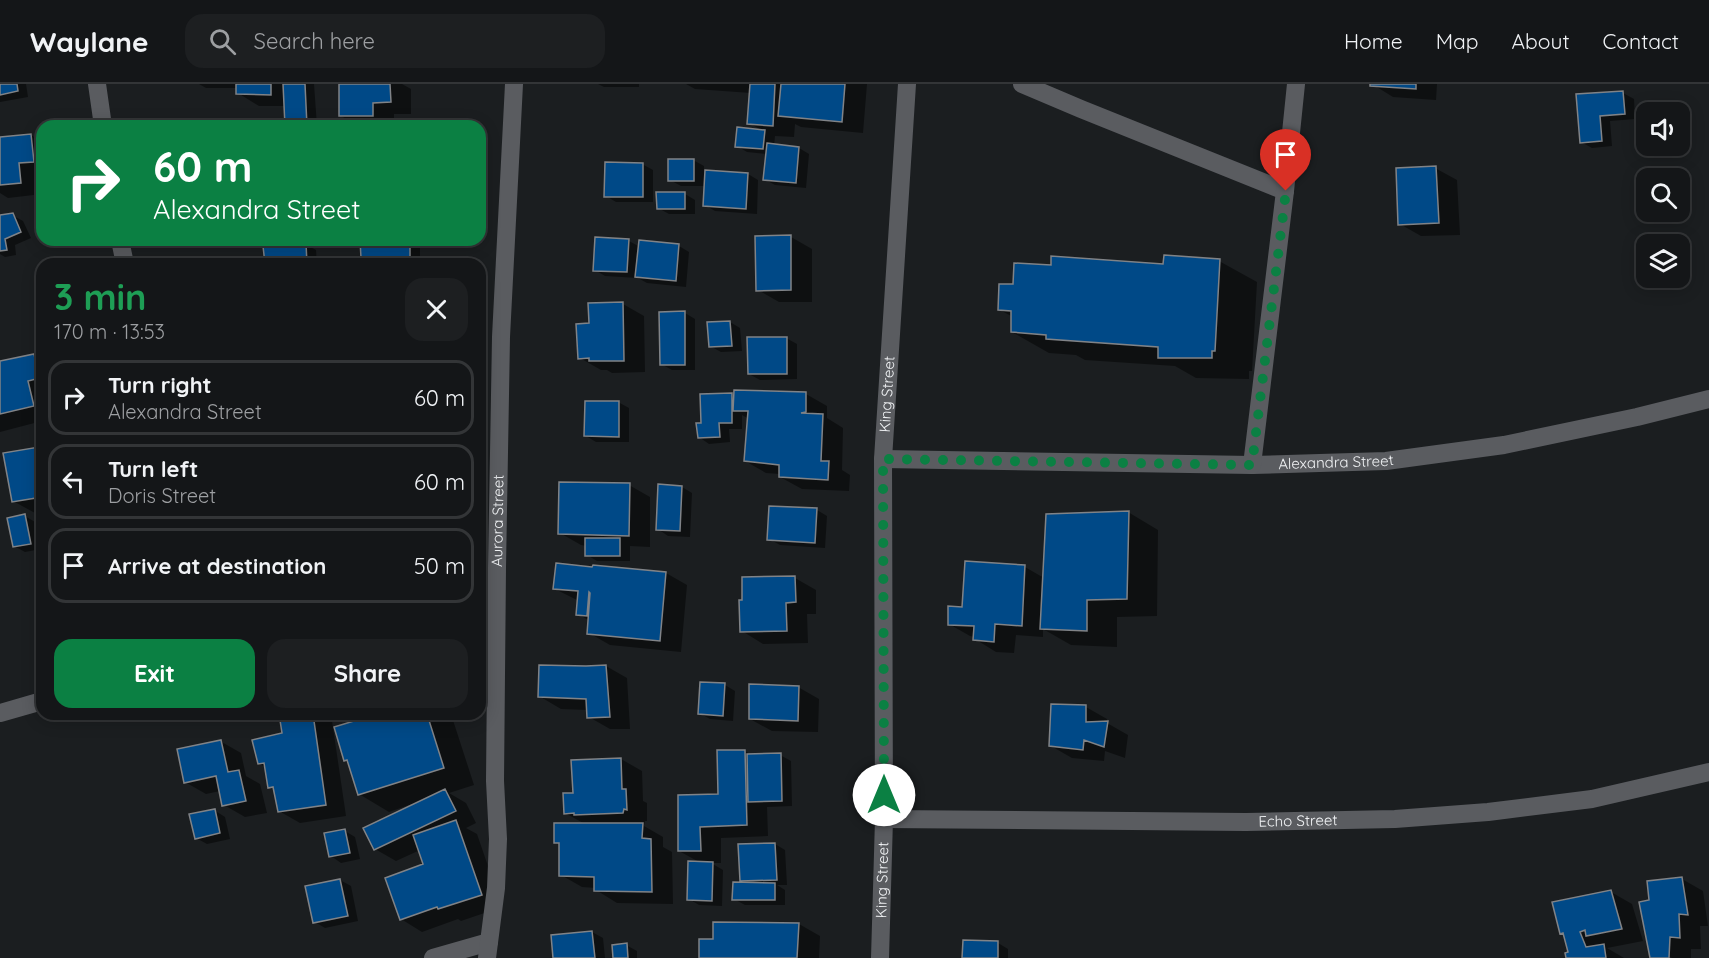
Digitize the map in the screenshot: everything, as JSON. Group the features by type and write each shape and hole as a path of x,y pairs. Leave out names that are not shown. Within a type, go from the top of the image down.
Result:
{"street":[{"path":"97,84 102,120"},
{"name":"Aurora Street","path":"488,950 496,888 498,849 488,570 514,84"},
{"name":"King Street","path":"880,958 884,819 883,459 907,84"},
{"path":"1022,84 1286,191"},
{"path":"1252,465 1286,191 1296,84"},
{"name":"Alexandra Street","path":"883,459 1252,465 1386,461 1504,445 1709,399"},
{"path":"0,713 36,703"},
{"name":"Echo Street","path":"884,819 1235,822 1395,819 1488,812 1592,799 1709,772"},
{"path":"433,958 488,950"}],"building":[{"path":"0,84 17,84 18,91 0,95"},
{"path":"236,84 271,84 271,95 236,94"},
{"path":"283,84 305,84 307,120 285,120"},
{"path":"339,84 390,84 391,102 373,103 373,116 339,116"},
{"path":"750,84 775,84 773,126 747,124"},
{"path":"781,84 845,84 842,122 778,116"},
{"path":"1370,84 1416,84 1416,89 1370,86"},
{"path":"1623,91 1625,114 1600,116 1602,141 1580,143 1576,94"},
{"path":"737,127 765,130 763,149 735,147"},
{"path":"31,134 34,162 19,163 21,183 0,185 0,137"},
{"path":"767,143 799,147 796,183 763,180"},
{"path":"668,159 694,159 694,181 668,181"},
{"path":"605,162 643,163 643,197 604,197"},
{"path":"1436,166 1439,223 1398,225 1396,168"},
{"path":"705,170 748,173 746,209 703,206"},
{"path":"656,192 685,192 685,209 657,209"},
{"path":"13,213 21,232 5,239 7,250 0,251 0,215"},
{"path":"791,235 791,290 756,291 755,236"},
{"path":"595,237 629,239 627,272 593,271"},
{"path":"639,240 679,244 676,281 635,277"},
{"path":"263,246 306,246 307,258 264,258"},
{"path":"360,246 410,246 410,258 361,258"},
{"path":"1164,255 1220,259 1215,351 1212,351 1212,358 1158,358 1158,347 1046,339 1046,335 1011,332 1011,311 998,310 999,284 1013,284 1014,263 1051,265 1051,256 1163,264"},
{"path":"623,302 624,361 578,359 576,324 589,323 588,303"},
{"path":"685,311 685,365 660,365 659,312"},
{"path":"730,321 732,346 709,347 707,322"},
{"path":"747,337 787,337 787,374 748,374"},
{"path":"34,354 36,379 28,381 34,406 0,414 0,361"},
{"path":"734,390 806,392 806,412 801,413 823,414 821,461 829,461 828,480 779,477 779,465 744,461 748,411 733,411"},
{"path":"732,393 732,423 719,423 720,437 698,438 696,423 701,423 700,394"},
{"path":"585,401 619,401 619,437 584,436"},
{"path":"36,448 36,498 12,502 3,453"},
{"path":"559,482 630,483 629,536 558,534"},
{"path":"658,484 682,486 680,531 656,530"},
{"path":"769,506 817,508 815,543 767,540"},
{"path":"1129,511 1127,599 1087,600 1087,631 1040,629 1046,514"},
{"path":"25,514 31,544 13,547 7,518"},
{"path":"585,538 620,538 620,556 585,556"},
{"path":"965,561 1025,565 1022,626 995,624 994,642 973,640 974,626 948,625 948,606 962,607"},
{"path":"556,563 666,572 660,641 587,634 590,593 587,616 576,615 578,591 553,589"},
{"path":"795,576 796,602 786,603 787,631 740,632 739,600 742,600 742,577"},
{"path":"539,665 606,665 610,717 587,718 586,699 538,697"},
{"path":"700,682 725,683 723,716 698,714"},
{"path":"749,684 799,686 798,721 749,719"},
{"path":"1051,704 1086,705 1086,722 1108,721 1104,747 1084,740 1083,750 1049,746"},
{"path":"280,720 314,720 326,805 278,812 273,787 268,788 264,763 258,764 252,740 282,733"},
{"path":"429,720 444,768 358,795 347,760 344,761 334,727 354,721"},
{"path":"221,740 228,772 239,770 246,801 222,806 216,776 184,783 177,749"},
{"path":"717,750 745,750 747,825 700,827 701,851 678,851 678,795 718,794"},
{"path":"781,753 782,801 748,802 747,754"},
{"path":"621,758 622,789 626,789 627,810 624,809 623,813 564,814 563,793 573,793 571,760"},
{"path":"445,789 456,811 374,850 363,828"},
{"path":"215,809 220,833 195,839 189,814"},
{"path":"456,820 482,895 400,920 385,878 423,864 413,835"},
{"path":"554,823 643,823 642,838 651,839 652,892 594,891 594,877 559,876 559,843 554,843"},
{"path":"345,829 350,853 329,857 324,833"},
{"path":"775,843 777,880 740,881 738,844"},
{"path":"688,861 713,862 712,901 687,900"},
{"path":"1682,877 1688,915 1679,914 1680,938 1670,937 1669,958 1650,958 1639,902 1649,900 1647,881"},
{"path":"340,879 348,916 313,923 305,886"},
{"path":"733,882 775,883 775,900 732,900"},
{"path":"1611,890 1622,929 1586,936 1585,930 1580,932 1586,947 1604,944 1606,958 1566,958 1565,953 1568,952 1563,933 1560,934 1552,902"},
{"path":"713,922 799,923 797,958 699,958 699,939 713,939"},
{"path":"592,931 595,958 553,958 551,935"},
{"path":"963,940 998,941 998,958 962,958"},
{"path":"627,943 628,958 613,958 612,945"}],"route":[{"path":"884,795 883,459 1252,465 1286,191"}]}
